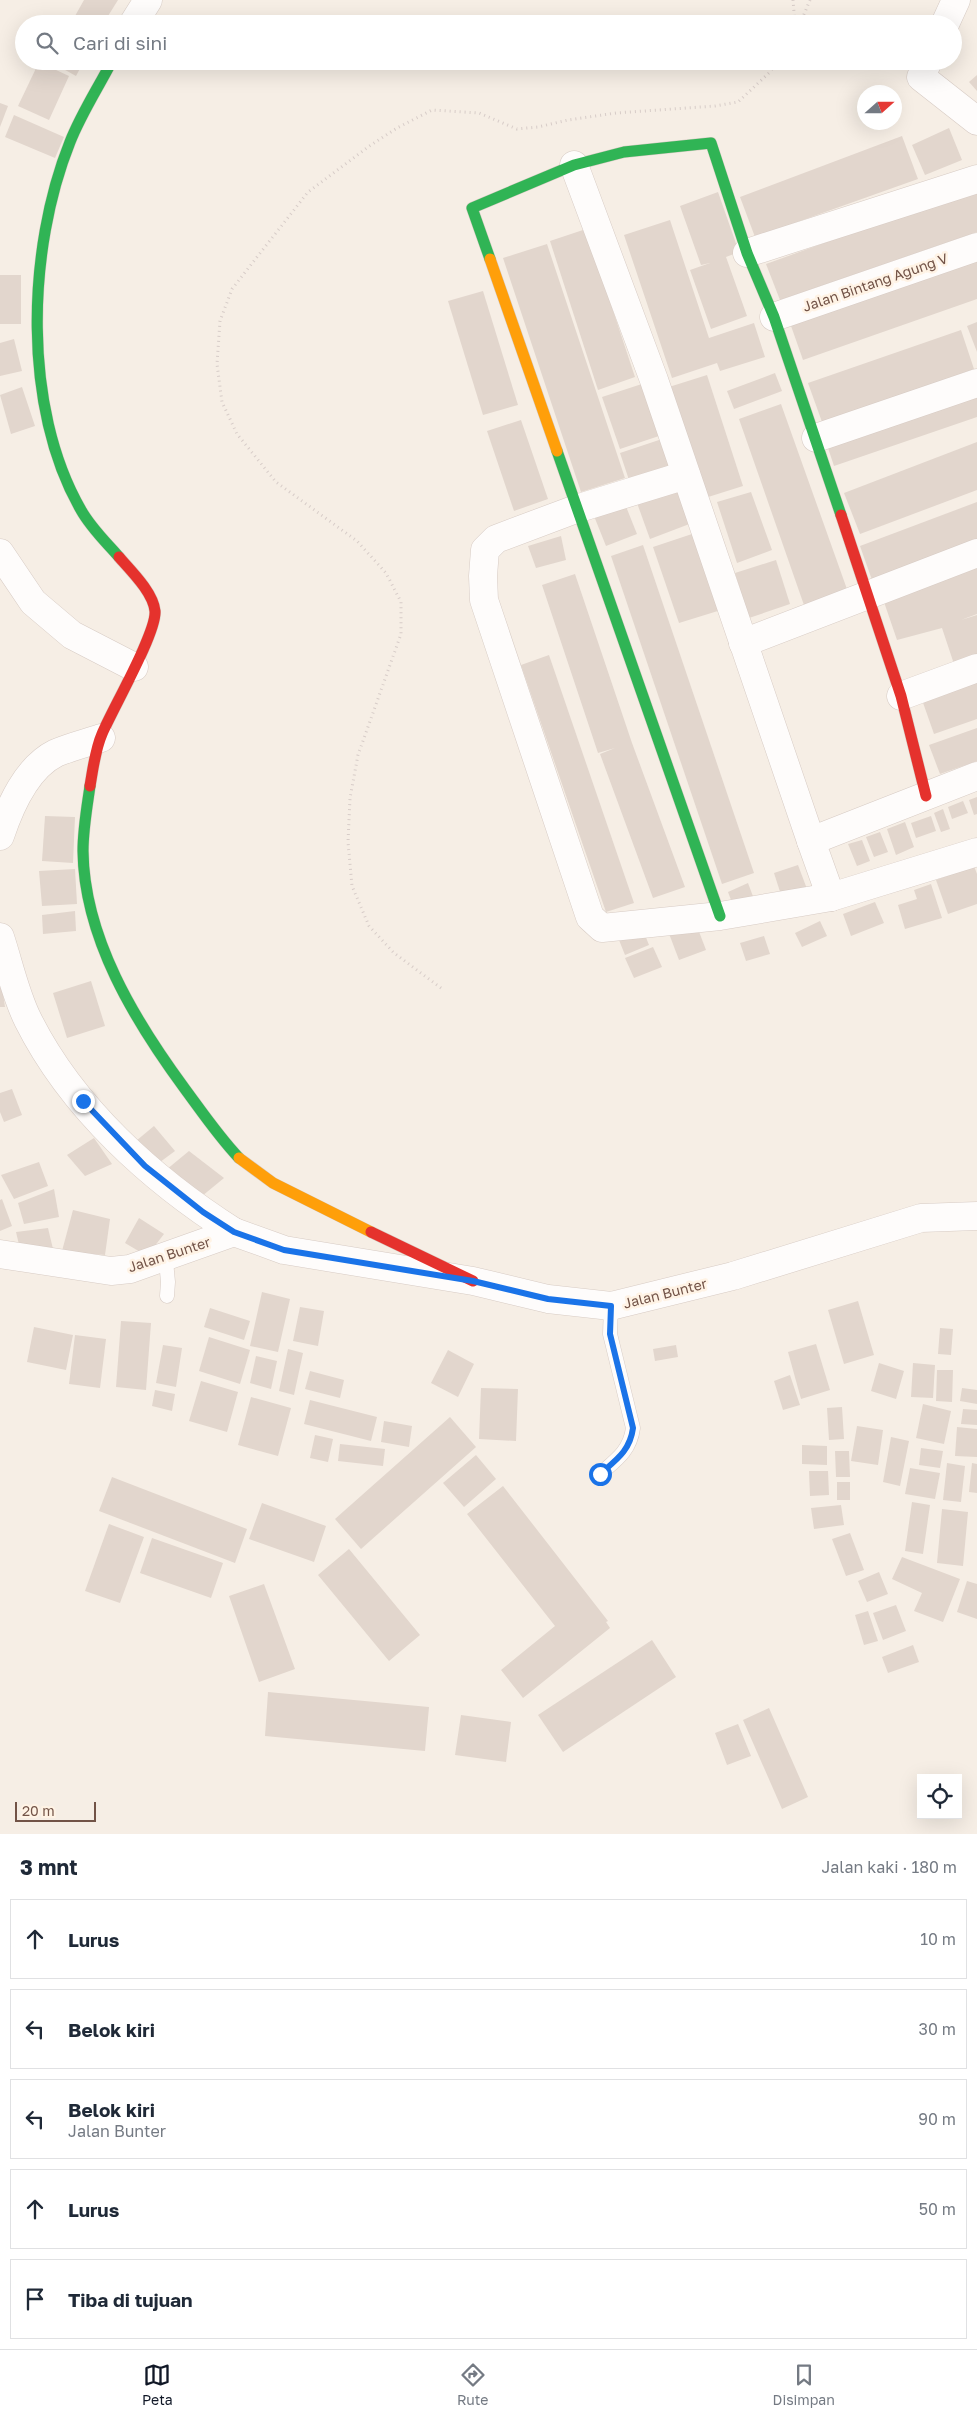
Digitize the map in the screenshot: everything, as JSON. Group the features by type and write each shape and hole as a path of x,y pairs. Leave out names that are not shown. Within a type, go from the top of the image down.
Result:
{"street":[{"path":"139,15 148,0"},
{"path":"949,15 956,0"},
{"path":"108,70 67,151 53,199 44,247 38,298 46,426 63,475 79,508 92,528 150,597 155,612 150,632 101,738 85,816 84,861 92,914 114,974 164,1061 234,1153 252,1169 274,1184 364,1230 473,1281"},
{"path":"924,70 921,77 977,121"},
{"path":"720,916 472,208 574,166 624,152 711,143 747,253 774,317 816,438 901,696 926,796"},
{"path":"574,166 686,475 831,897"},
{"path":"747,253 977,179"},
{"name":"Jalan Bintang Agung V","path":"774,317 977,247"},
{"path":"816,438 977,383"},
{"path":"686,475 576,509 496,539 485,550 482,576 484,600 590,917 602,928 720,916 831,897 977,852"},
{"path":"0,553 33,602 72,635 134,667"},
{"path":"744,642 977,553"},
{"path":"901,696 977,668"},
{"path":"0,836 18,793 33,772 55,754 101,738"},
{"path":"811,841 977,776"},
{"path":"0,937 27,1018 56,1068 115,1136 145,1166 203,1212 234,1232"},
{"name":"Jalan Bunter","path":"0,1254 111,1271 130,1268 234,1232 284,1250 473,1281 548,1299 611,1306 733,1276 921,1218 977,1216"}],"lane":[{"path":"147,1261 166,1261 167,1296"},
{"path":"600,1474 626,1451 631,1441 633,1428 610,1334 611,1306"}],"path":[{"path":"793,0 794,15"},
{"path":"804,15 810,0"},
{"path":"441,988 394,952 369,926 352,886 348,842 350,807 358,756 401,634 401,602 386,573 357,541 276,482 237,434 222,402 217,364 220,320 232,289 308,192 368,147 397,128 432,110 479,113 517,129 538,128 568,120 616,113 715,106 738,102 771,70"}],"building":[{"path":"84,0 118,0 109,15 76,15"},
{"path":"35,70 56,70 69,76 49,120 18,106"},
{"path":"65,70 79,70 76,76"},
{"path":"977,75 977,91 969,82"},
{"path":"0,103 8,106 0,127"},
{"path":"14,115 64,137 55,158 5,137"},
{"path":"949,128 962,160 925,175 912,145"},
{"path":"902,136 918,179 755,237 740,197"},
{"path":"977,188 977,232 780,300 766,264"},
{"path":"718,192 739,252 726,257 747,316 711,329 690,270 710,263 701,265 680,206"},
{"path":"670,220 709,338 754,323 765,357 720,371 717,363 672,378 624,235"},
{"path":"586,229 635,377 598,390 550,241"},
{"path":"547,244 625,478 581,492 503,258"},
{"path":"977,258 977,299 803,360 790,323"},
{"path":"0,275 21,275 21,324 0,324"},
{"path":"483,291 518,405 483,415 448,301"},
{"path":"977,322 977,352 967,326"},
{"path":"961,330 974,369 822,422 808,383"},
{"path":"14,339 22,371 0,376 0,343"},
{"path":"775,373 782,391 734,409 727,391"},
{"path":"707,375 743,486 705,498 669,387"},
{"path":"651,381 668,433 620,449 602,397"},
{"path":"22,387 35,426 11,434 0,395"},
{"path":"977,391 977,417 834,466 826,442"},
{"path":"781,404 848,592 805,608 739,419"},
{"path":"521,420 548,499 514,511 487,431"},
{"path":"671,436 680,466 630,483 620,453"},
{"path":"977,442 977,490 860,534 844,493"},
{"path":"680,487 692,523 650,539 637,503"},
{"path":"751,492 772,550 737,563 717,502"},
{"path":"977,502 977,541 872,580 860,546"},
{"path":"625,504 637,534 606,546 594,516"},
{"path":"695,533 721,610 679,623 653,547"},
{"path":"561,536 566,560 536,568 528,546"},
{"path":"643,545 754,873 722,884 611,556"},
{"path":"776,560 790,604 749,618 735,573"},
{"path":"977,568 977,614 961,620 977,615 977,656 954,664 942,628 897,640 884,602"},
{"path":"575,574 632,743 685,887 653,898 600,754 615,748 598,753 542,585"},
{"path":"549,655 634,903 606,912 521,665"},
{"path":"977,677 977,719 934,734 921,697"},
{"path":"977,728 977,761 940,774 929,745"},
{"path":"977,797 977,814 974,815 969,800"},
{"path":"963,801 968,813 952,819 948,807"},
{"path":"943,809 950,829 941,832 934,813"},
{"path":"45,816 75,817 73,863 42,861"},
{"path":"931,816 936,831 916,838 911,823"},
{"path":"905,822 914,847 896,855 887,829"},
{"path":"880,832 888,852 874,857 866,837"},
{"path":"862,840 870,861 857,866 848,844"},
{"path":"798,865 807,889 782,898 774,873"},
{"path":"974,866 977,874 977,904 948,914 936,880"},
{"path":"75,869 77,904 42,906 39,871"},
{"path":"748,883 754,899 734,908 728,892"},
{"path":"931,884 942,918 905,929 898,905 917,899 914,890"},
{"path":"875,902 884,923 851,936 843,914"},
{"path":"75,911 76,931 43,934 42,915"},
{"path":"695,921 706,950 679,960 668,931"},
{"path":"820,921 827,936 802,947 795,933"},
{"path":"641,925 649,945 625,955 617,935"},
{"path":"764,936 770,954 746,961 740,943"},
{"path":"653,947 662,967 634,978 625,958"},
{"path":"91,981 105,1026 67,1038 53,993"},
{"path":"2,987 5,1007 0,1007 0,988"},
{"path":"12,1089 22,1115 4,1122 0,1112 0,1093"},
{"path":"154,1126 175,1151 156,1165 136,1141"},
{"path":"94,1138 112,1164 85,1176 67,1155"},
{"path":"189,1151 224,1178 196,1201 166,1170"},
{"path":"39,1162 48,1186 14,1199 1,1175"},
{"path":"54,1189 59,1217 24,1224 18,1203"},
{"path":"2,1199 12,1226 0,1231 0,1200"},
{"path":"73,1210 110,1219 105,1255 62,1251"},
{"path":"139,1218 164,1234 147,1256 125,1243"},
{"path":"48,1228 53,1249 21,1253 16,1232"},
{"path":"262,1292 290,1299 278,1352 250,1346"},
{"path":"858,1301 874,1355 844,1364 828,1310"},
{"path":"300,1307 324,1311 318,1346 293,1341"},
{"path":"210,1308 250,1321 244,1340 204,1327"},
{"path":"121,1321 151,1323 146,1390 116,1387"},
{"path":"34,1327 73,1335 66,1370 27,1362"},
{"path":"940,1328 953,1329 951,1355 938,1354"},
{"path":"75,1335 106,1339 100,1388 69,1384"},
{"path":"209,1337 250,1350 240,1384 199,1371"},
{"path":"816,1344 830,1390 801,1399 788,1352"},
{"path":"163,1345 182,1348 176,1387 156,1383"},
{"path":"676,1345 678,1357 655,1361 653,1349"},
{"path":"288,1349 303,1353 294,1395 279,1391"},
{"path":"448,1350 474,1364 458,1397 431,1383"},
{"path":"256,1356 277,1361 271,1389 250,1383"},
{"path":"879,1363 904,1371 896,1399 871,1391"},
{"path":"913,1363 935,1365 933,1398 911,1397"},
{"path":"937,1370 953,1370 952,1402 936,1401"},
{"path":"310,1371 344,1380 340,1398 305,1389"},
{"path":"790,1375 800,1405 783,1410 774,1381"},
{"path":"201,1381 238,1392 227,1432 189,1421"},
{"path":"481,1388 518,1389 516,1441 479,1439"},
{"path":"962,1388 977,1390 977,1404 960,1401"},
{"path":"155,1390 175,1394 172,1411 152,1406"},
{"path":"251,1397 291,1408 278,1456 238,1445"},
{"path":"310,1400 377,1417 371,1441 304,1424"},
{"path":"923,1404 951,1411 944,1444 916,1438"},
{"path":"842,1407 844,1439 829,1440 827,1408"},
{"path":"963,1409 977,1410 977,1425 961,1424"},
{"path":"450,1417 476,1447 361,1549 335,1519"},
{"path":"384,1421 412,1426 409,1447 381,1442"},
{"path":"857,1426 883,1430 878,1465 851,1461"},
{"path":"957,1427 977,1429 977,1457 955,1456"},
{"path":"315,1435 333,1439 328,1462 310,1458"},
{"path":"891,1437 909,1441 900,1486 883,1482"},
{"path":"340,1444 385,1449 383,1466 338,1461"},
{"path":"802,1445 827,1446 827,1465 802,1464"},
{"path":"921,1448 943,1451 940,1468 919,1465"},
{"path":"835,1451 849,1451 850,1477 836,1477"},
{"path":"476,1455 496,1479 464,1507 443,1483"},
{"path":"947,1463 965,1466 961,1502 943,1500"},
{"path":"972,1463 977,1464 977,1493 969,1492"},
{"path":"910,1468 940,1473 935,1499 905,1494"},
{"path":"809,1471 828,1471 829,1495 810,1496"},
{"path":"112,1477 247,1529 235,1563 99,1511"},
{"path":"837,1482 850,1482 850,1500 837,1500"},
{"path":"503,1486 608,1621 606,1622 610,1628 523,1698 501,1670 555,1626 467,1514"},
{"path":"912,1502 930,1505 923,1554 905,1551"},
{"path":"262,1503 326,1526 314,1562 249,1539"},
{"path":"841,1505 844,1525 814,1529 811,1508"},
{"path":"942,1509 968,1512 963,1566 937,1563"},
{"path":"109,1524 144,1537 120,1603 85,1591"},
{"path":"850,1533 864,1570 846,1576 832,1539"},
{"path":"152,1538 223,1563 211,1598 140,1573"},
{"path":"349,1549 420,1635 389,1661 318,1575"},
{"path":"902,1557 960,1579 943,1622 914,1611 922,1593 892,1579"},
{"path":"879,1572 888,1594 867,1602 858,1581"},
{"path":"967,1581 977,1584 977,1619 957,1612"},
{"path":"264,1584 295,1669 259,1682 229,1596"},
{"path":"896,1605 906,1631 883,1640 873,1613"},
{"path":"868,1611 878,1641 864,1645 855,1615"},
{"path":"652,1640 676,1677 563,1752 538,1715"},
{"path":"913,1645 919,1662 888,1673 882,1657"},
{"path":"268,1692 429,1707 425,1751 265,1736"},
{"path":"769,1708 808,1797 782,1809 743,1720"},
{"path":"461,1715 511,1722 506,1762 455,1755"},
{"path":"738,1724 751,1756 727,1765 715,1733"}],"traffic: fast":[{"path":"107,70 74,132 56,184 45,230 39,279 37,328 40,377 48,425 62,469 85,517 119,557"},
{"path":"490,259 472,208 574,165 624,152 711,143 747,253 774,317 841,515"},
{"path":"557,451 720,916"},
{"path":"90,786 84,826 83,851 92,915 103,947 131,1007 166,1063 204,1115 239,1158"}],"traffic: slow":[{"path":"490,259 557,451"},
{"path":"239,1158 273,1183 371,1232"}],"traffic: jam":[{"path":"841,515 901,696 926,796"},
{"path":"90,786 100,740 142,653 154,621 155,611 146,589 119,557"},
{"path":"371,1232 473,1281"}],"route":[{"path":"83,1101 145,1166 203,1212 234,1232 284,1250 473,1281 548,1299 611,1306 610,1334 633,1428 631,1441 626,1451 600,1474"}]}
